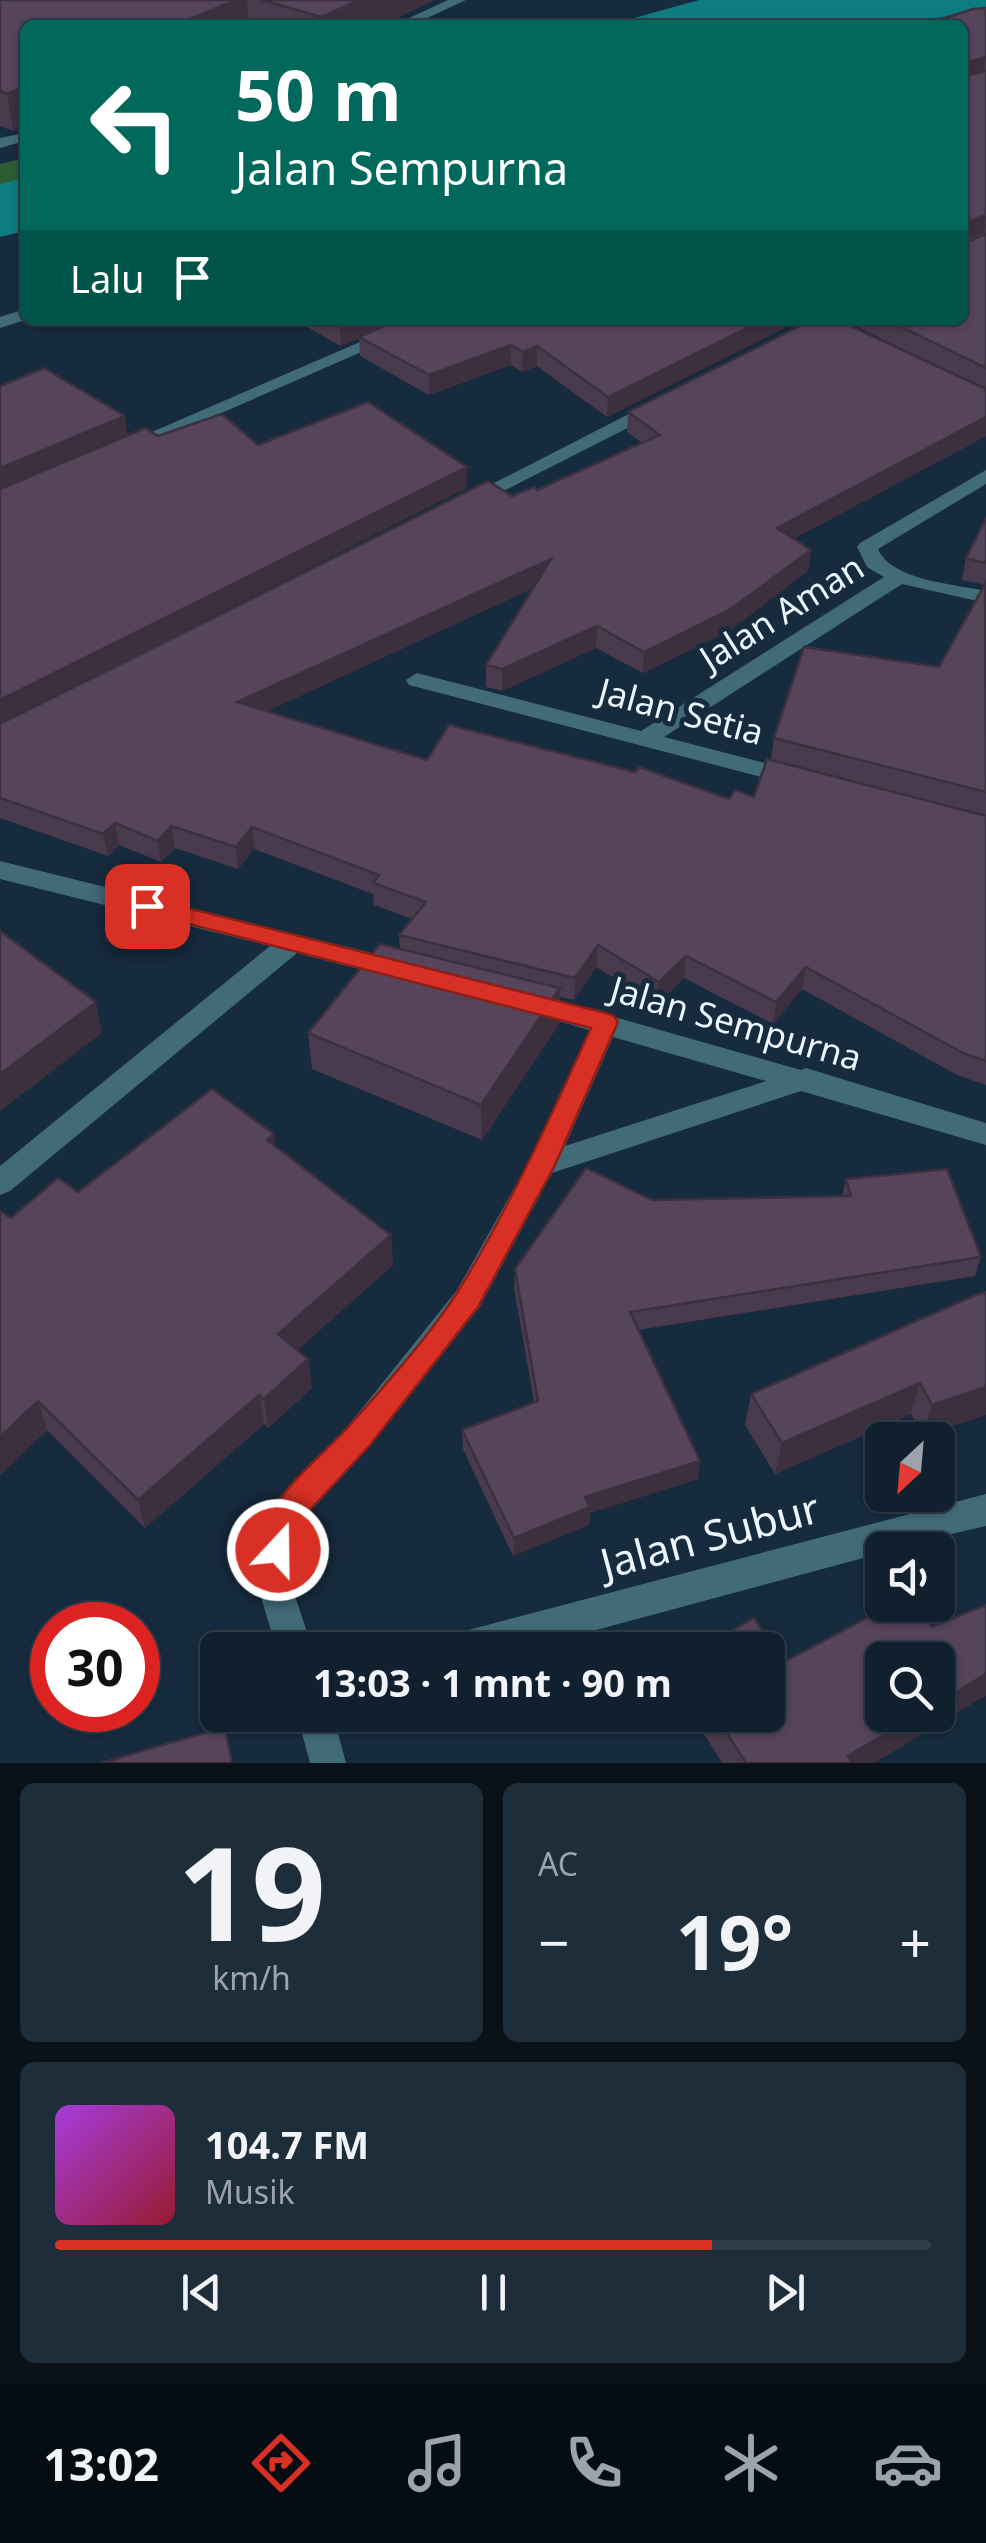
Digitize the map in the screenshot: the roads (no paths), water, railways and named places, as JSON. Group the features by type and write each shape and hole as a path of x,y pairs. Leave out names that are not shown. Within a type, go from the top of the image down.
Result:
{"street":[{"path":"413,20 460,0"},
{"path":"106,456 414,325"},
{"path":"454,508 682,393"},
{"name":"Jalan Aman","path":"644,739 899,578 874,563 866,547 986,476"},
{"path":"899,578 986,597"},
{"name":"Jalan Setia","path":"417,680 815,783"},
{"path":"0,870 422,975"},
{"path":"0,1184 294,941"},
{"name":"Jalan Sempurna","path":"496,994 806,1079 986,1134"},
{"path":"289,1632 273,1581 282,1518 360,1436 468,1299 542,1165 606,1022"},
{"path":"542,1165 806,1079"},
{"name":"Jalan Subur","path":"525,1632 986,1510"},
{"path":"320,1732 328,1763"}],"waterway":[{"path":"0,211 20,205"}]}
